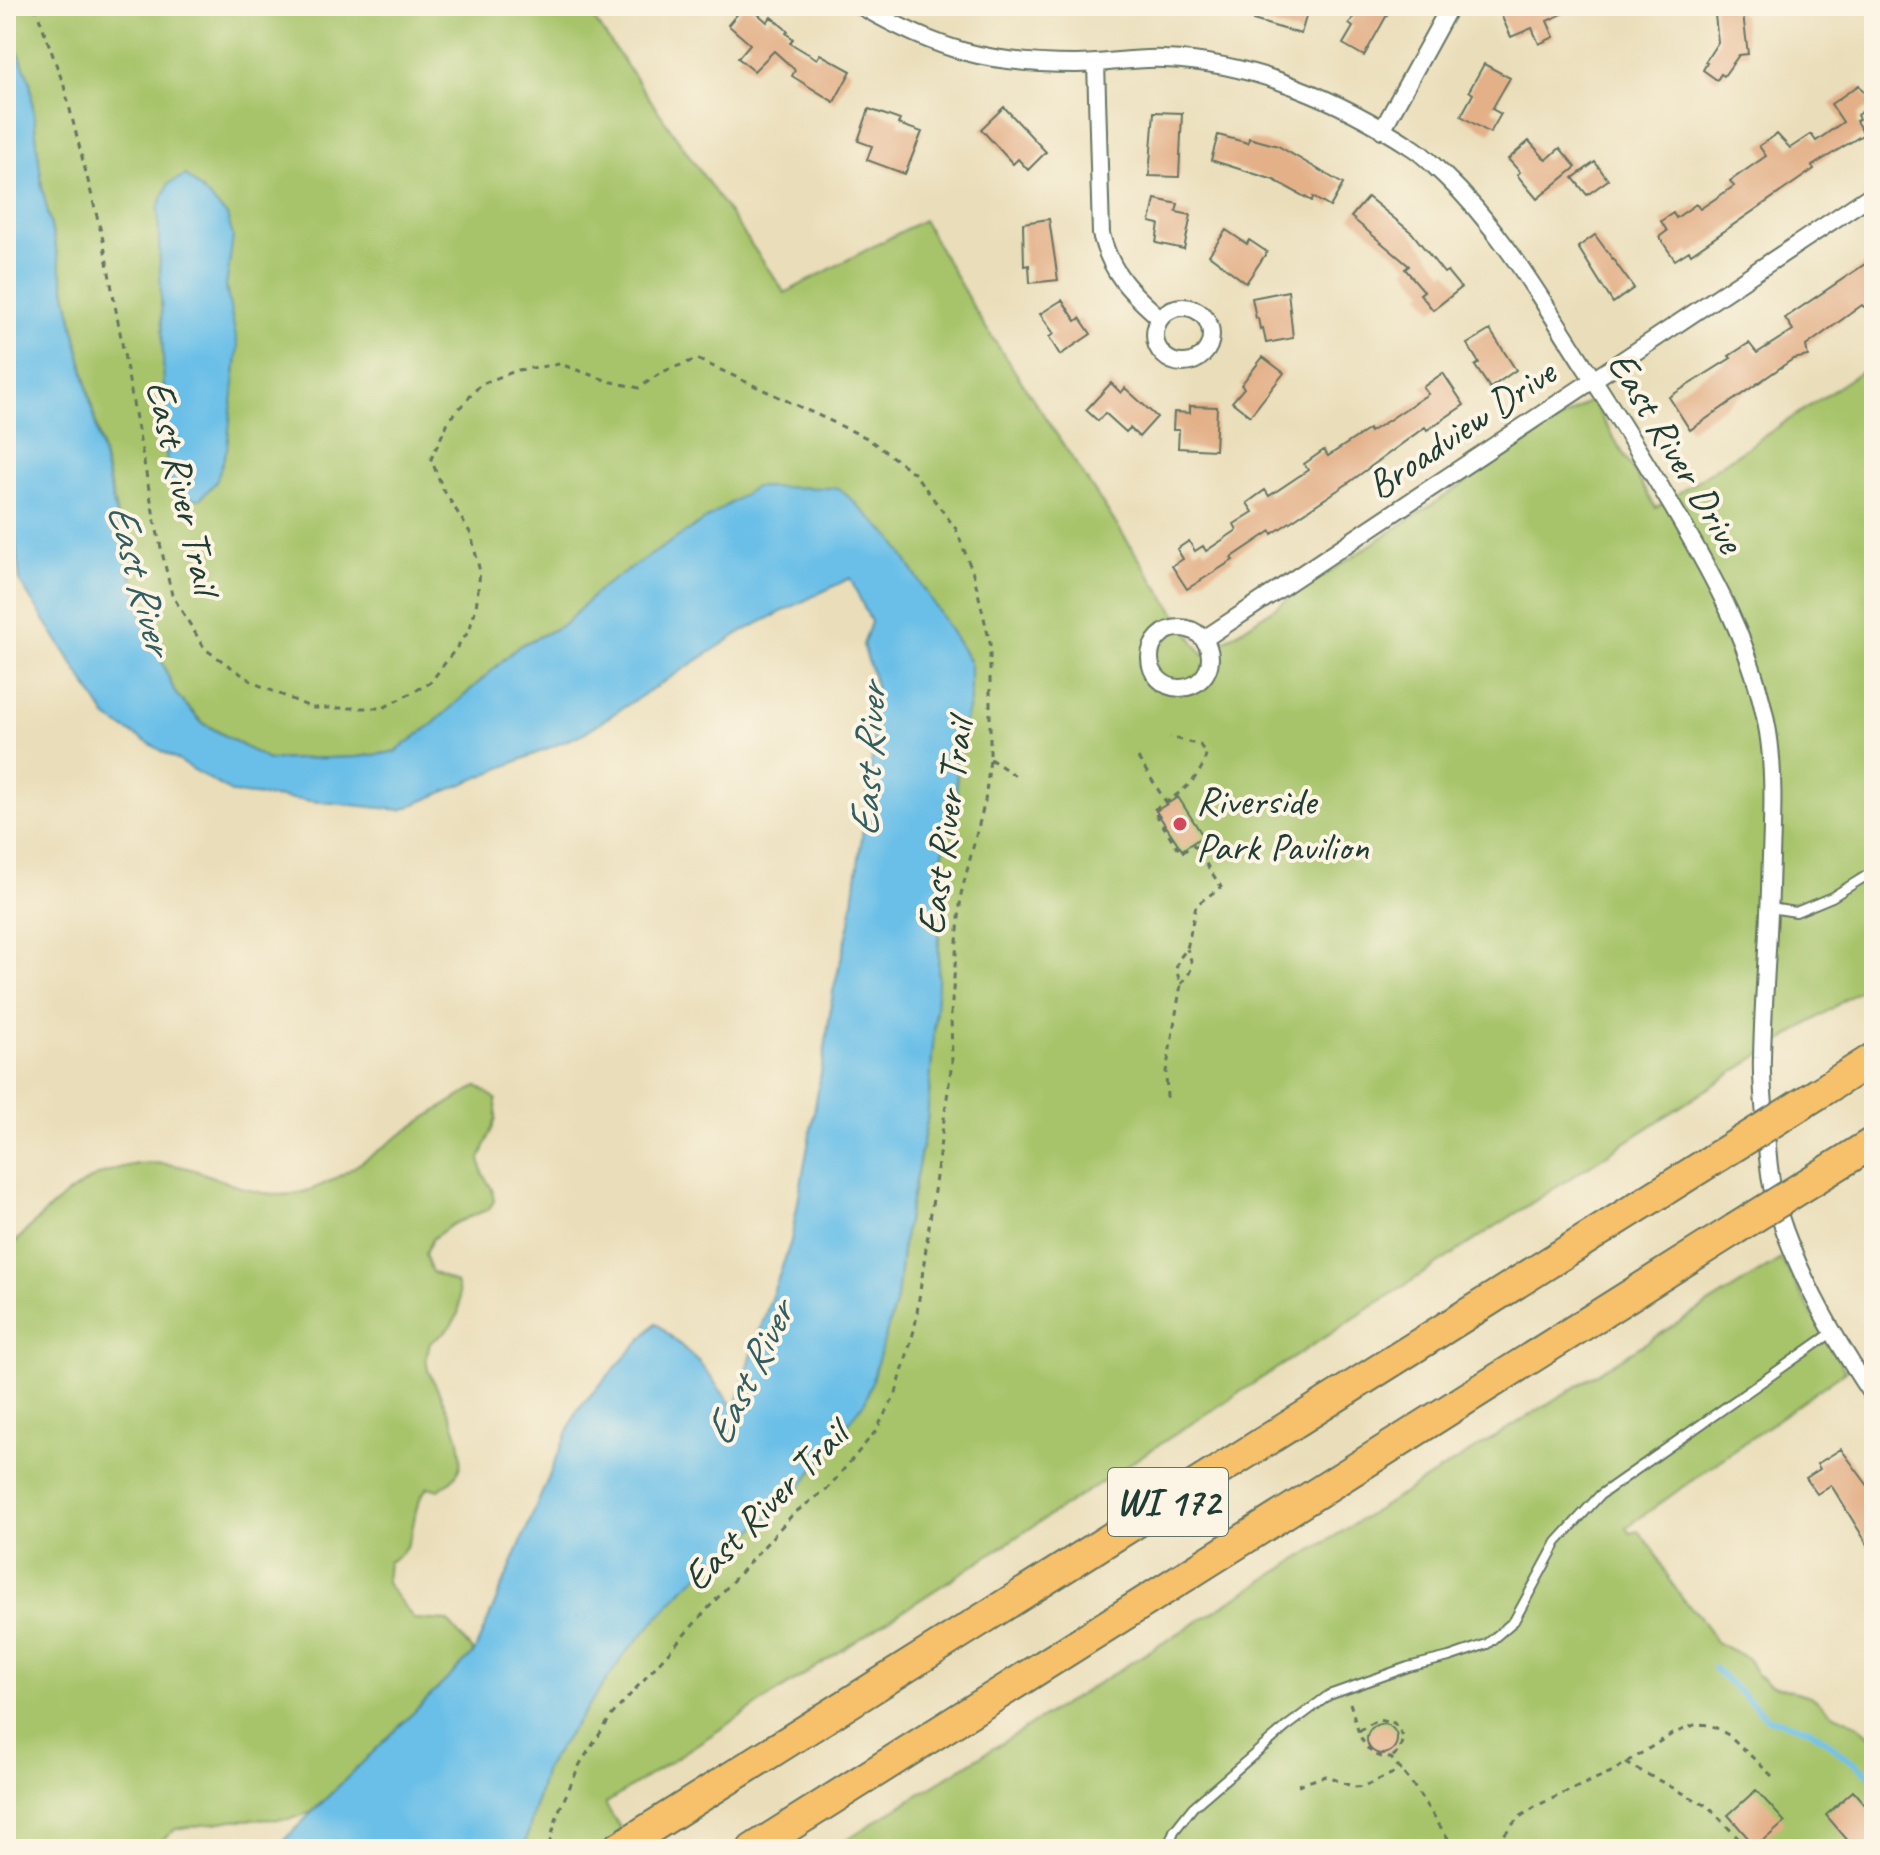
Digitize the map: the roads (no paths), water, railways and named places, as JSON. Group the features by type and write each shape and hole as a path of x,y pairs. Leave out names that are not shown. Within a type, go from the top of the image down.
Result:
{"highway":[{"name":"WI 172","path":"617,1849 1874,1058"},
{"name":"WI 172","path":"753,1849 1874,1142"}],"street":[{"name":"East River Drive","path":"861,6 944,48 991,60 1096,63 1163,58 1229,66 1286,83 1359,116 1418,151 1475,205 1595,381 1710,571 1738,628 1757,685 1768,734 1771,777 1769,908 1761,1063 1768,1158 1778,1213 1833,1332 1874,1398"},
{"path":"1382,130 1450,6"},
{"path":"1096,63 1101,234 1107,257 1119,278 1160,318"},
{"name":"Broadview Drive","path":"1204,639 1874,193"}],"lane":[{"path":"1769,908 1796,912 1832,897 1874,871"},
{"path":"1167,1849 1174,1831 1193,1807 1286,1727 1329,1695 1487,1644 1514,1621 1557,1542 1600,1495 1833,1332"}],"water":[{"name":"East River","path":"6,24 30,81 42,187 120,533 142,614 175,693 202,723 268,760 357,757 395,752 433,724 519,646 564,625 602,587 755,487 839,488 892,538 970,662 970,700 956,758 957,802 940,863 938,982 927,1121 903,1242 897,1298 866,1400 794,1496 685,1587 624,1655 545,1768 524,1849 280,1849 280,1844 474,1653 577,1410 656,1323 699,1362 735,1409 791,1241 833,992 850,923 871,770 876,685 863,645 871,622 850,578 743,631 582,734 401,810 233,793 108,719 20,582 6,454"},
{"path":"186,175 227,215 233,237 226,287 238,347 227,449 216,482 200,499 180,498 167,478 158,208 169,183"}],"waterway":[{"path":"1714,1668 1769,1719 1810,1729 1874,1778"}],"place":[{"name":"Riverside Park Pavilion","path":"1180,824"}]}
